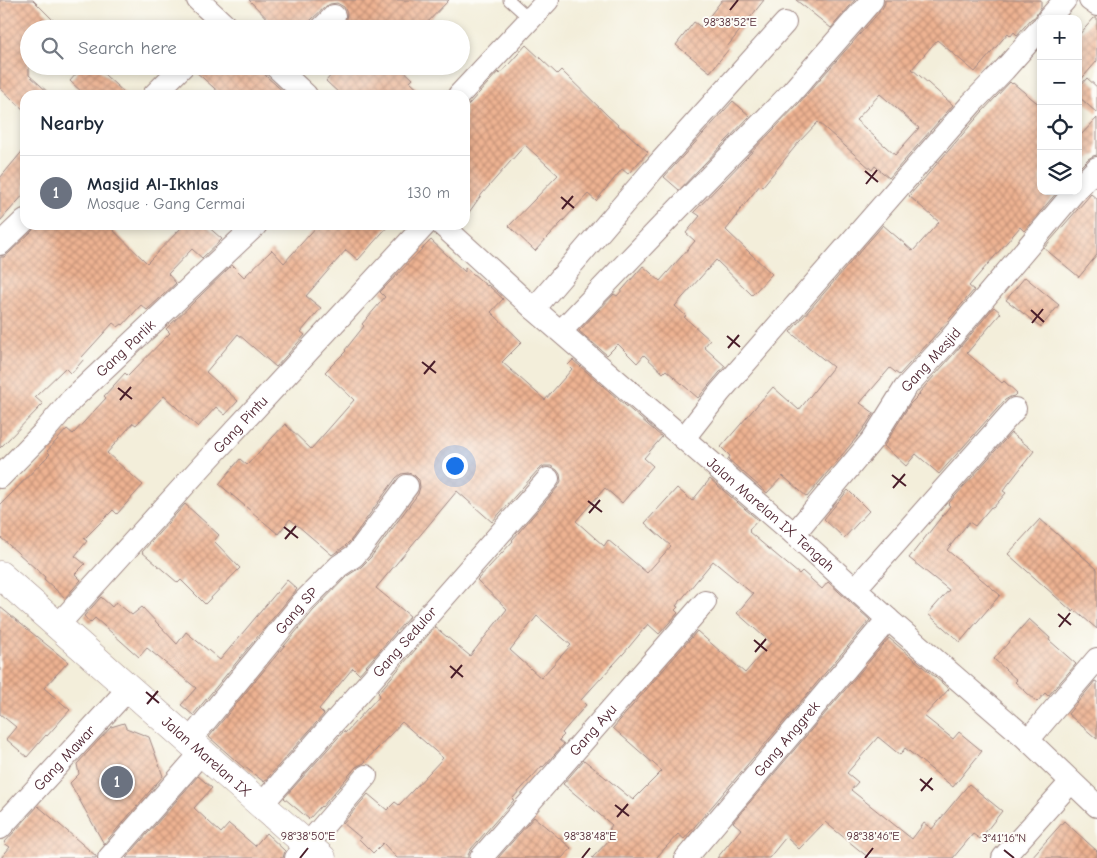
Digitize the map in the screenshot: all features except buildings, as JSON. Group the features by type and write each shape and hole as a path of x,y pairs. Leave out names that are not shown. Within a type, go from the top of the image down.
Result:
{"main road":[{"name":"Jalan Marelan IX","path":"2,583 58,625 262,804 309,854"}],"street":[{"path":"198,0 217,20"},
{"path":"464,90 548,0"},
{"path":"561,331 790,94 872,0"},
{"path":"1052,15 1065,0"},
{"path":"1090,0 1097,6"},
{"path":"534,309 652,171 785,23"},
{"path":"684,438 720,392 1037,32"},
{"path":"159,90 174,75"},
{"path":"287,75 301,90"},
{"path":"1082,184 1097,168"},
{"name":"Gang Mesjid","path":"794,534 873,439 905,388 950,339 1072,195"},
{"path":"0,244 20,225"},
{"name":"Gang Parlik","path":"0,476 42,434 71,400 251,230"},
{"name":"Gang Pintu","path":"58,625 420,230"},
{"name":"Jalan Marelan IX Tengah","path":"447,230 534,309 1028,740 1097,806"},
{"path":"855,589 1015,409"},
{"name":"Gang Sedulor","path":"262,804 548,479"},
{"name":"Gang SP","path":"109,858 196,747 303,602 339,566 354,556 407,486"},
{"name":"Gang Ayu","path":"481,858 705,602"},
{"name":"Gang Anggrek","path":"686,858 888,619"},
{"path":"1028,740 1097,659"},
{"name":"Gang Mawar","path":"0,828 129,688"},
{"path":"309,854 366,776"},
{"path":"1002,858 1071,782"}],"lane":[{"path":"509,0 530,19"}],"place":[{"name":"Masjid Al-Ikhlas","path":"117,782"}]}
